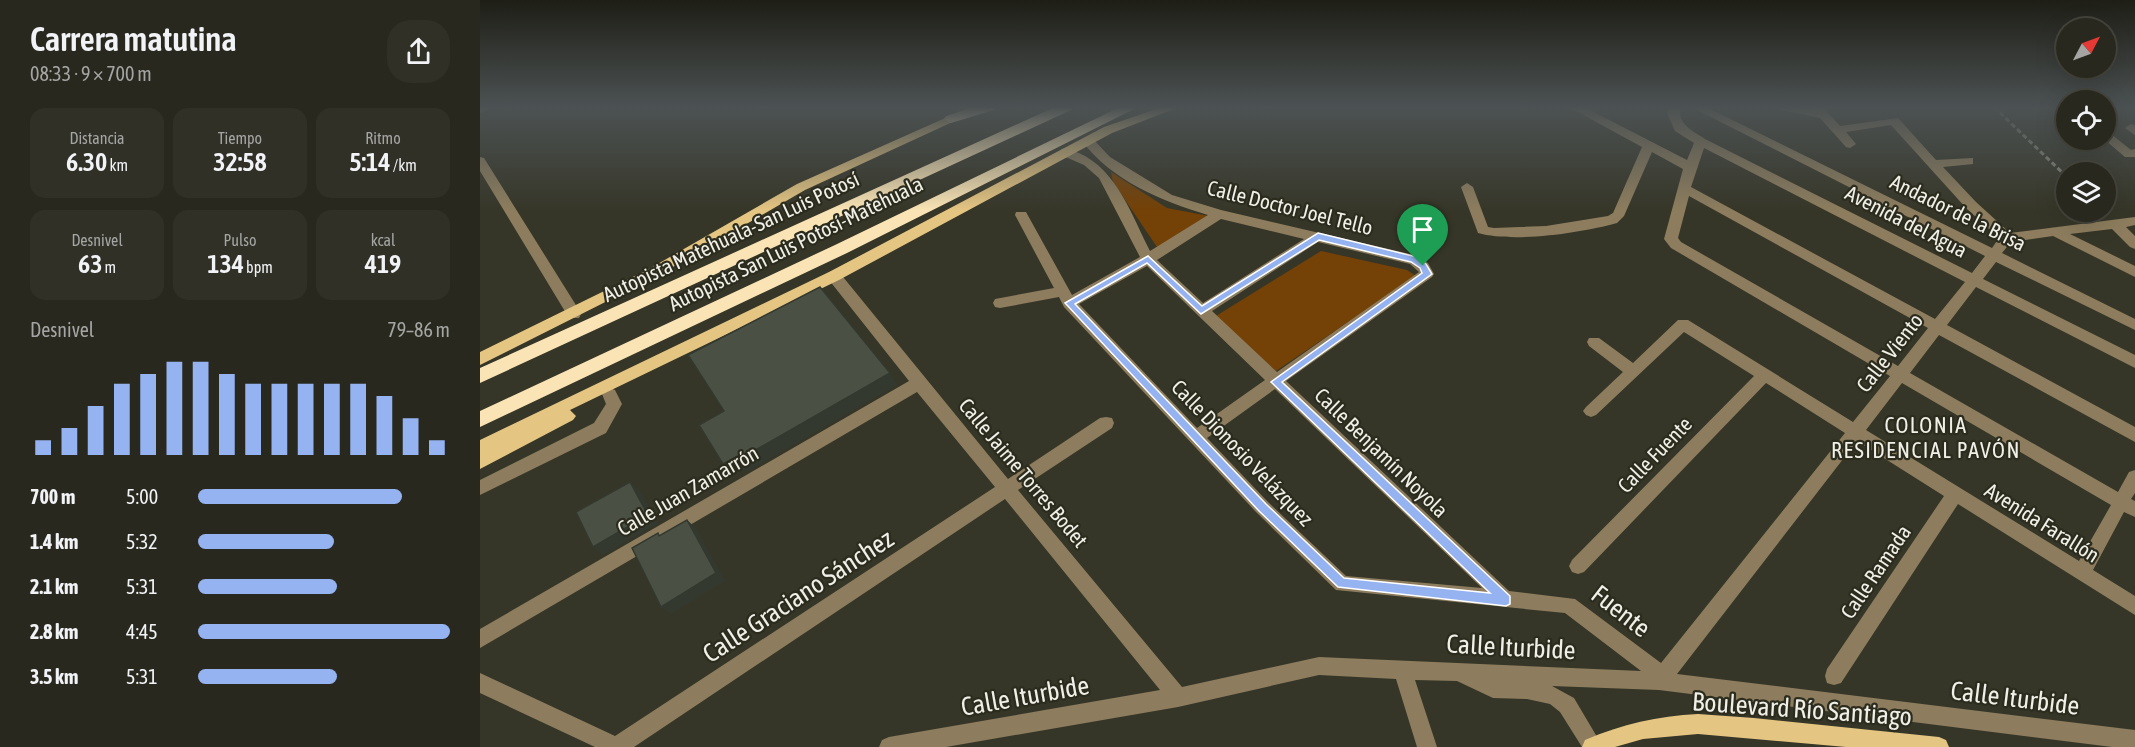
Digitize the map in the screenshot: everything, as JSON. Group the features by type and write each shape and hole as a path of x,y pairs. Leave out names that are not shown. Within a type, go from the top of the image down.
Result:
{"highway":[{"name":"Autopista Matehuala-San Luis Potosí","path":"480,376 991,142"},
{"name":"Autopista San Luis Potosí-Matehuala","path":"484,417 841,249 1060,142"}],"main road":[{"path":"480,357 574,314 654,272 801,188 901,142"},
{"path":"480,447 690,348 834,276 1086,142"},
{"path":"480,462 610,394 690,348"},
{"name":"Boulevard Río Santiago","path":"1593,747 1620,735 1653,727 1729,724 1939,747"}],"street":[{"name":"Calle Doctor Joel Tello","path":"1089,142 1106,160 1168,198 1220,214 1414,260 1423,266 1427,274 1196,437"},
{"path":"1641,142 1690,167"},
{"path":"1701,142 1690,167 1671,239 1676,245 2128,506"},
{"name":"Avenida del Agua","path":"1701,142 2135,362"},
{"name":"Andador de la Brisa","path":"1767,142 2135,325"},
{"path":"1913,142 1971,205 2007,237 2135,221"},
{"path":"2116,142 2132,154"},
{"path":"1467,187 1483,230 1492,233 1548,230 1612,219 1618,216 1649,146"},
{"name":"Calle Benjamín Noyola","path":"1065,152 1088,162 1104,177 1148,259 1506,600"},
{"path":"1934,164 1969,160"},
{"path":"480,161 484,177 574,314"},
{"path":"1686,189 2135,435"},
{"path":"1000,303 1065,297 1148,259 1220,214"},
{"name":"Calle Dionosio Velázquez","path":"1021,215 1065,297 1262,507 1342,584 1506,600"},
{"path":"2114,223 2135,244"},
{"path":"2053,231 2135,272"},
{"path":"1201,310 1318,236"},
{"name":"Calle Viento","path":"1661,679 1856,432 1898,375 1995,256 2007,237"},
{"name":"Calle Jaime Torres Bodet","path":"834,276 919,383 1178,697"},
{"name":"Avenida Farallón","path":"1633,370 1683,324 2135,606"},
{"path":"1591,411 1633,370 1594,342"},
{"name":"Calle Fuente","path":"1578,566 1765,375"},
{"name":"Calle Juan Zamarrón","path":"480,639 919,383"},
{"path":"480,488 600,428 614,404 610,394"},
{"name":"Calle Graciano Sánchez","path":"616,747 1106,423"},
{"path":"2082,573 2128,506 2135,477"},
{"name":"Calle Ramada","path":"1834,676 1955,494"},
{"name":"Fuente","path":"1506,600 1569,605 1661,679"},
{"name":"Calle Iturbide","path":"890,747 1178,697 1319,666 1661,679 2135,740"},
{"path":"1403,670 1427,747"},
{"path":"1456,672 1493,688 1527,689 1555,696 1567,705 1576,717 1593,747"},
{"path":"480,683 616,747"}],"path":[{"path":"2030,142 2056,166"}],"shaded area":[{"path":"1111,172 1167,208 1209,216 1157,247 1113,182"},
{"path":"1321,251 1407,270 1416,276 1276,371 1216,316"}],"building":[{"path":"820,287 890,373 738,460 736,457 723,464 699,425 724,411 688,355"},
{"path":"630,482 648,515 593,547 576,512"},
{"path":"687,520 716,573 661,607 632,548"}],"district":[{"name":"COLONIA RESIDENCIAL PAVÓN","path":"1926,438"}],"route":[{"path":"1318,236 1414,260 1423,266 1427,274 1276,382 1506,600 1342,584 1262,507 1069,303 1148,259 1201,310 1318,236"}]}
